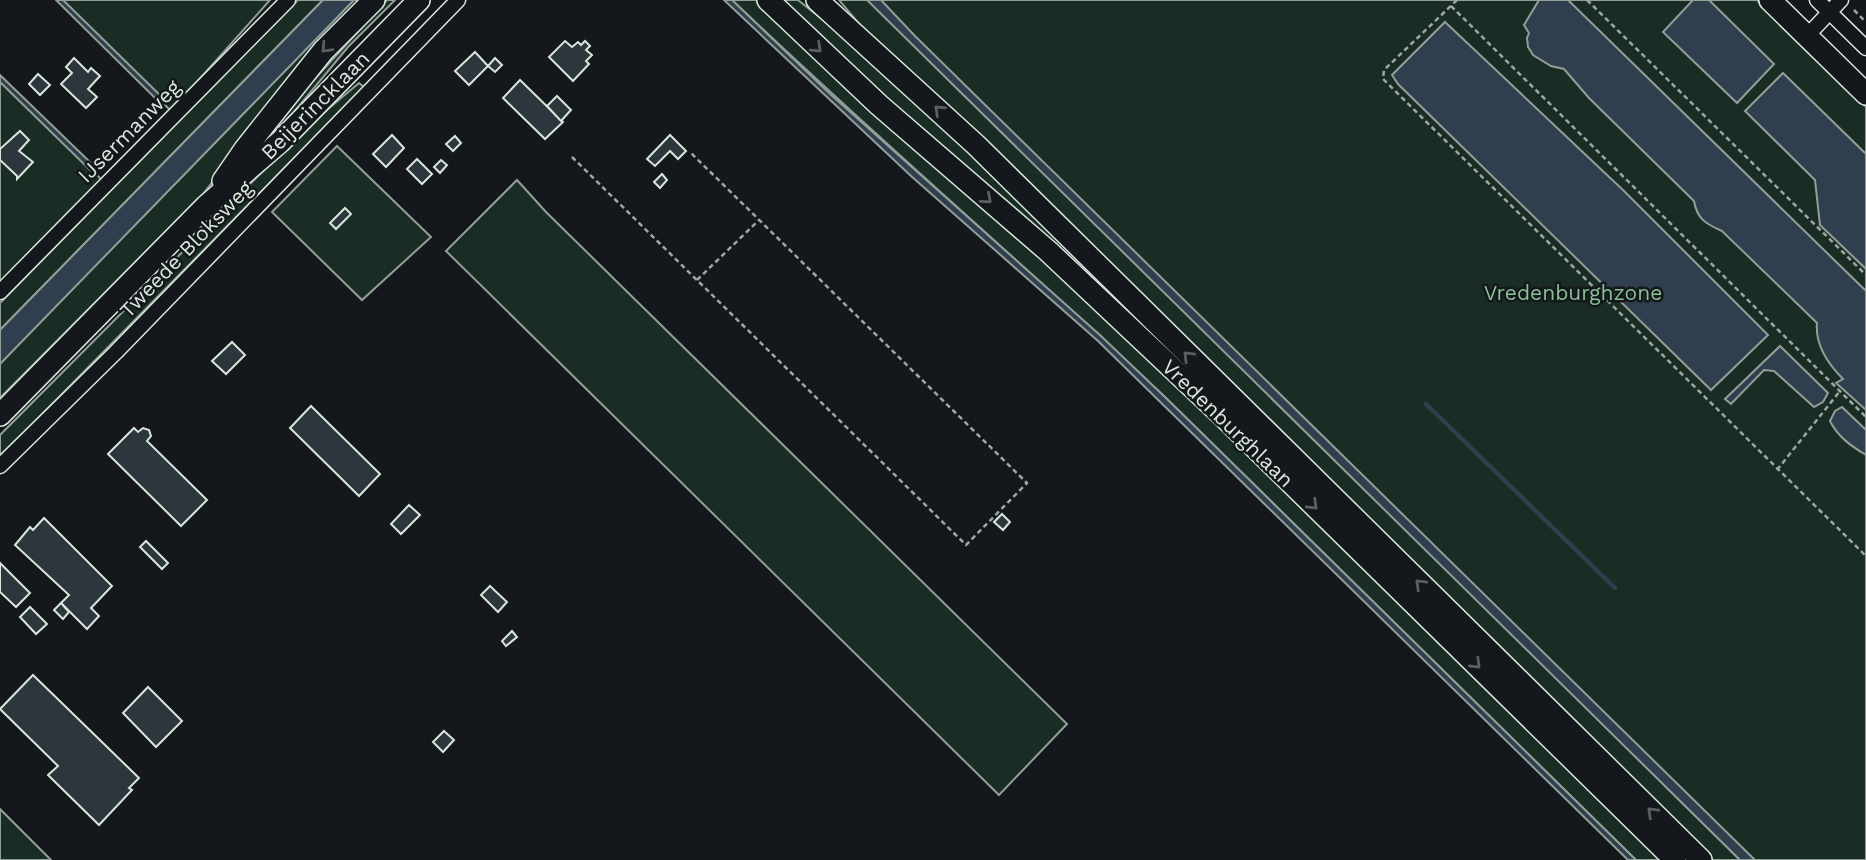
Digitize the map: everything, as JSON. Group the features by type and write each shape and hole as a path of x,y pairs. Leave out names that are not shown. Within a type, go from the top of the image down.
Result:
{"main road":[{"name":"Beijerincklaan","path":"206,205 245,149 323,51 374,0"},
{"name":"Beijerincklaan","path":"0,415 206,205 280,142 419,0"},
{"name":"Vredenburghlaan","path":"768,0 879,105 1048,251 1223,416 1675,860"},
{"name":"Vredenburghlaan","path":"817,0 976,145 1701,860"},
{"path":"1770,0 1866,94"}],"street":[{"name":"IJsermanweg","path":"0,292 288,0"},
{"name":"Tweede Bloksweg","path":"0,466 116,352 458,0"},
{"path":"1817,0 1866,48"},
{"path":"1807,36 1830,12 1846,4"}],"path":[{"path":"1457,0 1384,70 1383,79 1866,556"},
{"path":"1587,0 1866,275"},
{"path":"1846,4 1866,22"},
{"path":"1451,6 1866,417"},
{"path":"572,157 966,545 1027,483 691,152"},
{"path":"697,280 759,220"},
{"path":"1777,470 1840,391"}],"green space":[{"path":"60,0 270,0 171,111"},
{"path":"298,0 323,0 0,330 0,303"},
{"path":"354,0 364,0 274,103 203,194 0,398 0,363"},
{"path":"387,0 395,0 348,47 260,153 246,154"},
{"path":"732,0 763,0 1045,255 1669,860 1636,860 1167,399"},
{"path":"776,0 798,0 893,76 1381,551"},
{"name":"Vredenburghzone","path":"839,0 1757,0 1866,107 1866,860 1745,860 1635,756 1740,860 1707,860 866,32"},
{"path":"0,79 103,181 0,287"},
{"path":"359,83 364,87 0,457 0,435 309,125"},
{"path":"337,146 431,237 362,300 272,212"},
{"path":"517,180 546,212 1067,724 999,795 446,251"},
{"path":"0,809 51,860 0,860"}],"water":[{"path":"56,0 63,0 165,100 162,103 158,101"},
{"path":"323,0 354,0 0,364 0,330"},
{"path":"724,0 732,0 829,93 1101,336 1636,860 1628,860 1098,341 911,176"},
{"path":"867,0 881,0 1755,860 1740,860"},
{"path":"1539,0 1568,0 1866,291 1866,410 1836,383 1843,379 1824,353 1818,338 1817,323 1722,231 1703,220 1694,201 1589,98 1564,69 1551,66 1533,55 1528,47 1529,33 1524,25"},
{"path":"1693,0 1709,0 1774,64 1737,103 1663,32"},
{"path":"1445,22 1624,191 1768,335 1711,390 1398,84 1392,75"},
{"path":"1783,73 1866,154 1866,269 1820,225 1815,180 1745,111"},
{"path":"0,75 92,164 90,170 0,82"},
{"path":"1780,346 1828,393 1823,402 1814,407 1774,371 1764,370 1731,404 1725,399"},
{"path":"1842,407 1866,430 1866,455 1845,441 1830,421 1835,411"}],"building":[{"path":"565,41 572,47 585,41 590,46 586,50 592,55 586,61 589,64 573,81 549,57"},
{"path":"475,52 488,66 469,85 455,71"},
{"path":"74,58 88,72 91,68 100,76 88,89 97,97 86,108 61,84 72,73 66,67"},
{"path":"495,58 502,65 495,72 488,66"},
{"path":"38,74 50,85 40,95 29,84"},
{"path":"520,80 563,122 545,139 503,98"},
{"path":"557,96 571,110 561,121 547,106"},
{"path":"20,131 29,140 19,151 33,162 17,179 0,160 0,149"},
{"path":"392,135 404,148 386,167 373,154"},
{"path":"670,135 686,151 678,159 670,151 655,166 647,159"},
{"path":"455,136 461,143 453,151 446,144"},
{"path":"417,159 432,174 422,184 407,169"},
{"path":"441,160 447,165 440,173 434,167"},
{"path":"662,174 667,180 660,188 654,182"},
{"path":"345,208 351,214 336,229 330,223"},
{"path":"232,342 245,355 226,374 212,361"},
{"path":"311,406 380,474 359,496 290,428"},
{"path":"134,428 138,432 143,428 149,430 151,436 147,441 207,500 181,526 108,454"},
{"path":"409,505 420,515 401,534 391,524"},
{"path":"1002,514 1010,522 1003,530 994,522"},
{"path":"44,518 112,586 91,608 99,616 87,629 61,603 69,595 15,545 30,527 33,530"},
{"path":"146,541 168,563 162,569 140,547"},
{"path":"0,563 30,593 16,607 0,592"},
{"path":"490,586 507,602 498,612 481,595"},
{"path":"61,603 69,612 63,619 54,610"},
{"path":"30,607 47,624 36,634 20,617"},
{"path":"512,631 517,637 506,646 502,641"},
{"path":"33,675 139,778 129,788 132,790 99,825 48,775 58,766 0,709"},
{"path":"148,687 182,721 156,747 123,713"},
{"path":"444,731 454,740 443,752 433,742"}],"waterway":[{"path":"1426,404 1615,588"}]}
